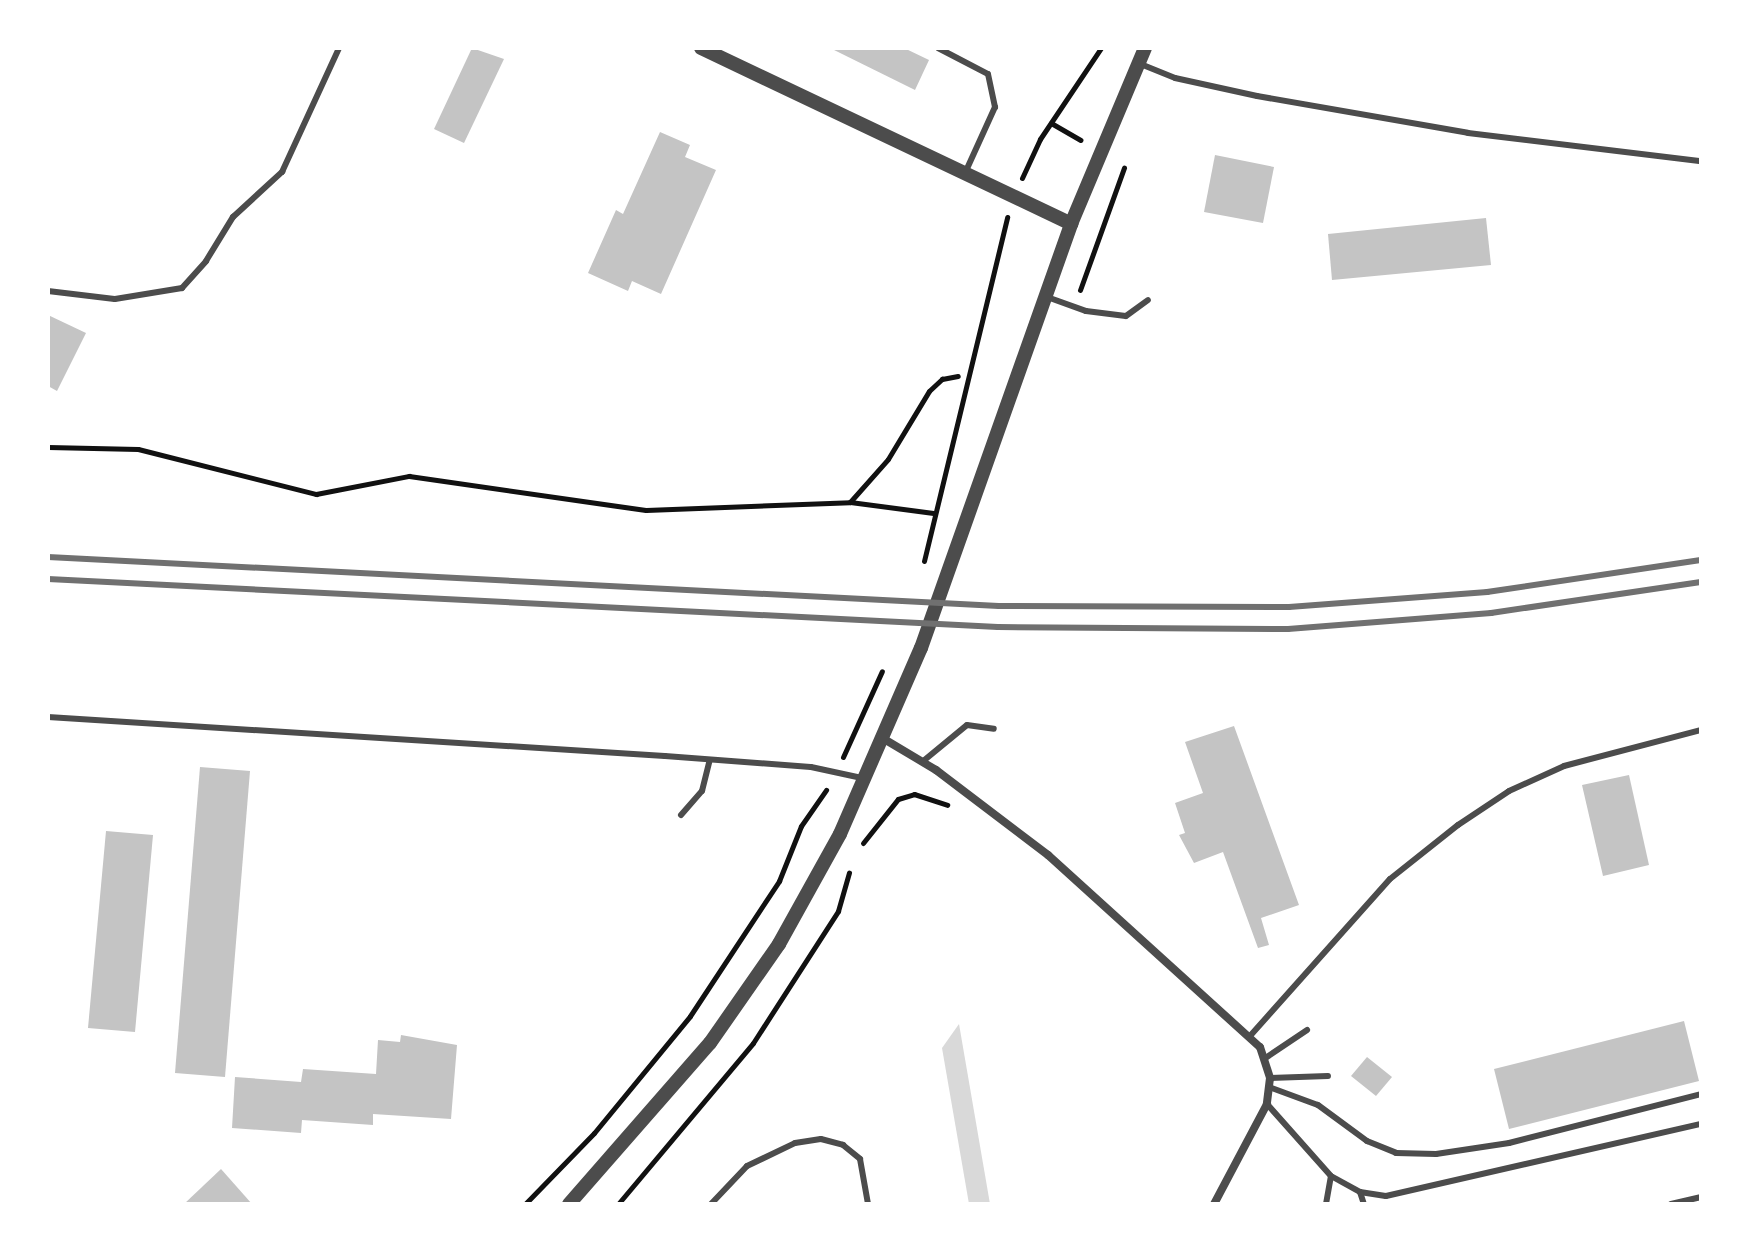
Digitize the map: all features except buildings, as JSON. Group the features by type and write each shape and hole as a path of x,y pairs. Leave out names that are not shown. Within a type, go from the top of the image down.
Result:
{"street":[{"path":"701,48 1071,224"},
{"path":"569,1204 636,1134 733,1011 819,875 867,779 947,580 1071,224 1145,48"},
{"path":"884,739 969,794 1048,855 1250,1036 1264,1059 1270,1082 1267,1104 1214,1204"}],"lane":[{"path":"48,291 115,299 182,288 206,261 233,217 282,172 339,48"},
{"path":"938,48 988,74 995,107 965,173"},
{"path":"1138,63 1175,78 1257,96 1468,133 1701,161"},
{"path":"1046,296 1086,311 1126,316 1148,300"},
{"path":"48,717 710,760 836,772 867,779"},
{"path":"922,762 967,725 994,729"},
{"path":"1250,1036 1390,879 1458,825 1509,791 1564,766 1701,730"},
{"path":"681,815 702,791 710,760"},
{"path":"1264,1059 1307,1030"},
{"path":"1270,1082 1328,1076"},
{"path":"1270,1082 1318,1105 1367,1141 1396,1153 1423,1154 1509,1143 1701,1094"},
{"path":"1267,1104 1331,1176 1360,1192 1413,1193 1701,1124"},
{"path":"711,1204 747,1166 795,1143 821,1139 843,1145 860,1159 868,1204"},
{"path":"1326,1204 1331,1176"},
{"path":"1360,1192 1364,1204"},
{"path":"1671,1204 1701,1197"}],"path":[{"path":"920,575 933,513 1015,197 1034,150 1101,48"},
{"path":"850,502 888,459 929,391 942,379 958,376"},
{"path":"48,447 138,449 316,494 409,476 646,510 850,502 933,513"},
{"path":"525,1204 594,1133 690,1016 779,881 800,829 836,772 886,663"},
{"path":"856,856 898,799 921,795 944,806 969,794"},
{"path":"618,1204 760,1033 838,911 851,869"}],"shaded area":[{"path":"959,1024 990,1204 969,1204 942,1048"}],"railway":[{"path":"48,557 999,606 1289,607 1487,592 1701,560"},
{"path":"48,579 998,627 1288,629 1491,613 1701,582"}]}
